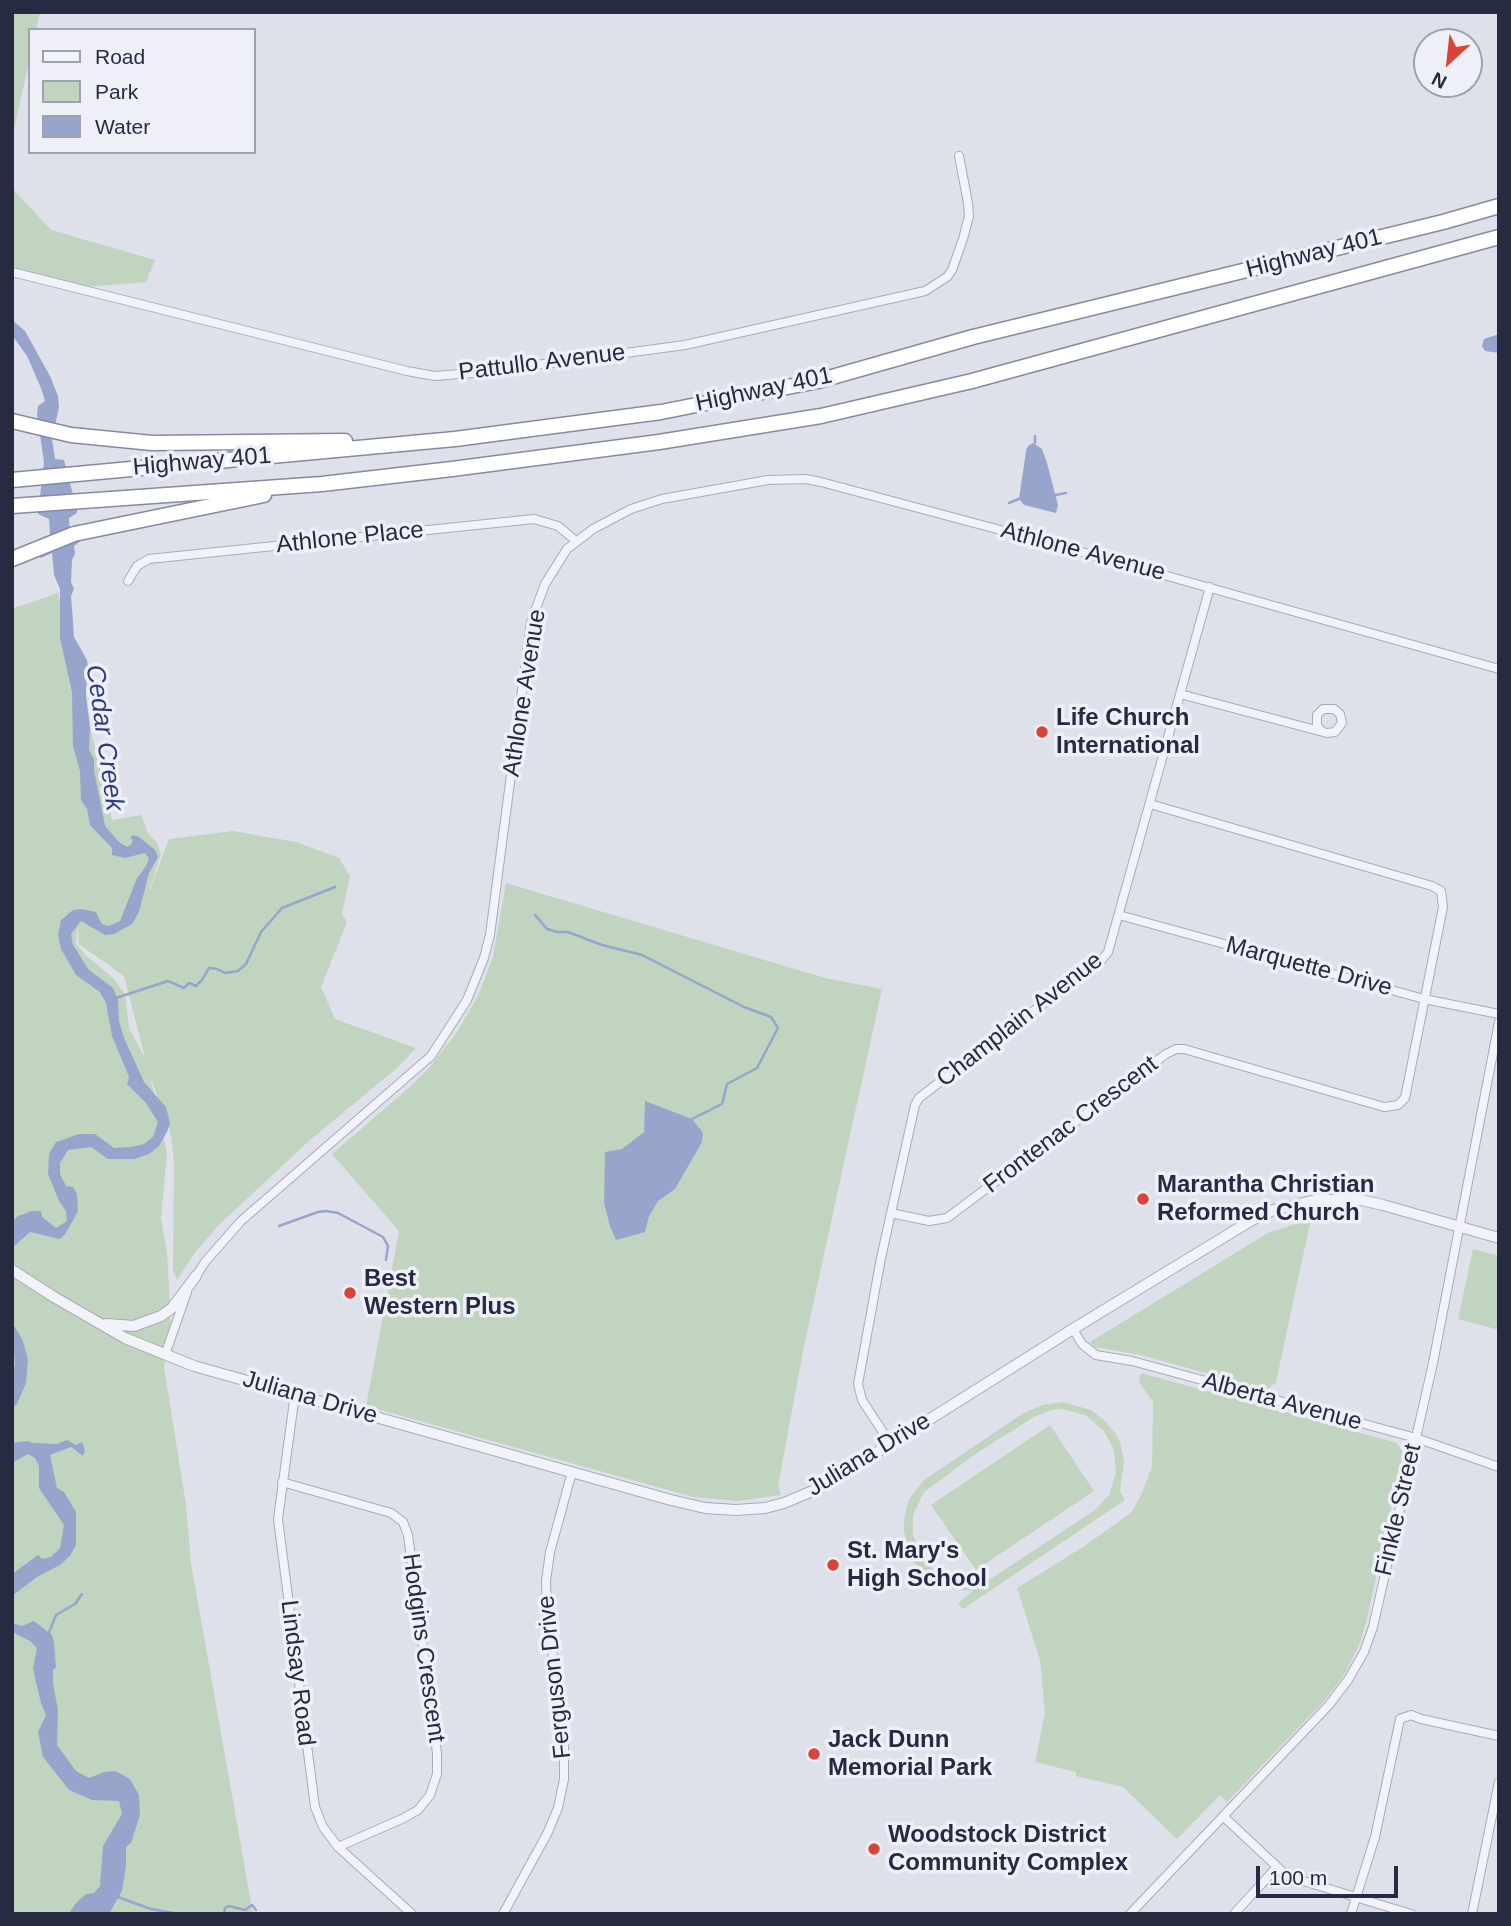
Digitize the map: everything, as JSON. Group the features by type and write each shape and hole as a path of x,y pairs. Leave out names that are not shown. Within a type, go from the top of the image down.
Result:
{"highway":[{"name":"Highway 401","path":"12,480 455,439 662,412 818,381 973,337 1499,206"},
{"name":"Highway 401","path":"12,506 322,484 659,442 821,416 972,381 1499,237"},
{"path":"16,422 71,435 152,443 455,439"},
{"path":"12,559 74,534 322,484"}],"street":[{"name":"Pattullo Avenue","path":"12,272 407,371 435,376 485,373 685,345 925,291 947,277 960,250 969,216 959,156"},
{"name":"Athlone Avenue","path":"164,1355 179,1311 196,1276 227,1234 430,1056 467,1000 490,935 531,622 555,567 576,541 610,519 654,501 761,481 806,479 1210,587 1499,669"},
{"name":"Athlone Place","path":"128,580 137,566 149,559 534,519 558,526 576,541"},
{"name":"Champlain Avenue","path":"890,1443 862,1400 858,1384 913,1112 919,1098 1100,962 1108,952 1210,587"},
{"path":"1180,694 1323,732"},
{"name":"Frontenac Crescent","path":"891,1213 929,1221 947,1217 1176,1049 1384,1107 1398,1105 1407,1093 1443,907 1443,895 1437,888 1150,804"},
{"name":"Marquette Drive","path":"1119,915 1424,999 1499,1014"},
{"name":"Finkle Street","path":"1130,1914 1329,1706 1359,1661 1373,1627 1416,1438 1499,1022"},
{"name":"Juliana Drive","path":"12,1270 85,1316 164,1355 688,1505 721,1510 751,1510 784,1503 812,1492 1252,1220 1295,1204 1337,1199 1360,1200 1499,1238"},
{"path":"85,1316 119,1326 148,1322 172,1307 196,1276"},
{"name":"Alberta Avenue","path":"1073,1329 1082,1344 1096,1355 1132,1361 1416,1438 1499,1467"},
{"name":"Lindsay Road","path":"295,1394 278,1519 313,1798 320,1820 338,1847 412,1914"},
{"name":"Ferguson Drive","path":"503,1914 547,1834 558,1808 564,1779 564,1747 545,1581 550,1552 572,1472"},
{"name":"Hodgins Crescent","path":"282,1482 391,1513 403,1522 408,1535 437,1752 437,1774 430,1795 418,1810 338,1847"},
{"path":"1351,1914 1375,1837 1400,1720 1411,1715 1499,1736"},
{"path":"1472,1914 1499,1783"},
{"path":"1224,1817 1276,1868 1290,1878 1411,1914"},
{"path":"1234,1914 1276,1868"}],"green space":[{"path":"12,12 40,12 36,28 28,28 28,66 12,139"},
{"path":"12,188 51,230 155,260 146,282 84,287 12,268"},
{"path":"58,593 112,820 141,815 161,854 147,897 169,839 233,831 296,842 339,858 350,876 342,914 347,922 321,987 335,1019 416,1048 397,1068 310,1140 220,1224 196,1251 177,1280 173,1271 174,1162 171,1135 150,1076 167,1153 161,1218 167,1252 171,1327 164,1367 186,1505 191,1563 253,1914 12,1914 12,609","holes":["78,926 79,944 124,976 145,1058 129,1028 125,994 113,978 85,955 76,943"]},
{"path":"506,883 825,978 882,989 804,1346 778,1486 781,1495 738,1501 693,1497 366,1406 399,1231 332,1154 411,1086 455,1035 478,996 493,957"},
{"path":"1311,1219 1276,1382 1266,1390 1141,1355 1095,1347 1090,1342 1268,1233"},
{"path":"1473,1249 1499,1256 1499,1330 1458,1319"},
{"path":"1141,1373 1397,1443 1403,1453 1367,1619 1360,1643 1344,1675 1326,1699 1227,1802 1220,1795 1177,1839 1123,1787 1076,1776 1076,1772 1035,1762 1045,1713 1040,1660 1017,1588 1083,1547 1132,1512 1152,1467 1153,1402 1139,1382"},
{"path":"1063,1402 1091,1410 1105,1421 1121,1445 1124,1462 1120,1491 1125,1500 963,1609 958,1603 973,1591 951,1589 934,1583 914,1563 904,1532 909,1499 924,1480 1022,1414 1042,1405","holes":["1062,1409 1085,1415 1103,1430 1114,1451 1116,1473 1109,1495 1095,1510 992,1578 980,1583 963,1583 938,1574 924,1560 913,1535 913,1515 924,1492 977,1453 1034,1417"]},
{"path":"1050,1425 1094,1491 976,1570 931,1505"}],"water":[{"path":"12,320 25,331 58,396 59,407 52,439 55,459 64,460 77,510 77,513 69,518 70,541 86,537 74,546 71,582 74,589 71,596 74,637 87,660 89,672 86,695 90,727 89,750 94,759 105,826 127,847 131,845 133,840 130,838 133,835 139,837 155,850 158,857 149,873 139,912 132,924 114,934 105,935 81,921 71,934 73,945 89,970 113,988 118,1000 119,1021 124,1038 144,1082 166,1107 170,1123 159,1146 149,1154 134,1159 108,1159 91,1147 68,1150 60,1163 60,1174 66,1186 73,1187 77,1194 78,1211 66,1233 60,1239 30,1232 12,1248 12,1222 18,1216 41,1211 42,1217 56,1228 67,1221 66,1211 48,1174 49,1154 56,1142 79,1134 95,1134 114,1148 131,1147 144,1144 153,1137 158,1122 146,1103 127,1084 129,1077 112,1036 106,1003 100,992 76,975 61,949 58,935 61,920 73,910 96,912 102,924 109,926 120,921 137,878 149,858 145,853 125,858 112,855 112,848 90,825 87,809 81,800 80,771 73,746 72,692 60,638 60,589 54,575 52,553 41,558 37,556 51,548 49,519 38,514 44,462 37,415 38,406 45,401 27,356 12,335"},
{"path":"1499,334 1499,353 1485,351 1482,346 1484,339"},
{"path":"1033,443 1042,449 1047,463 1058,505 1056,513 1024,505 1019,499 1026,451"},
{"path":"645,1101 692,1119 703,1133 702,1142 675,1189 658,1201 649,1216 645,1232 616,1240 604,1203 605,1152 622,1149 644,1132"},
{"path":"12,1327 15,1327 23,1341 28,1360 26,1383 17,1404 12,1408 12,1377 15,1364"},
{"path":"67,1440 76,1445 82,1442 85,1451 83,1456 71,1447 50,1455 57,1488 64,1492 76,1512 76,1545 70,1556 60,1565 37,1577 12,1596 12,1574 38,1555 42,1559 51,1557 60,1548 64,1525 39,1488 39,1466 35,1458 28,1454 12,1463 12,1443 27,1441 57,1444"},
{"path":"34,1621 52,1635 54,1643 56,1667 53,1670 53,1684 58,1710 57,1745 76,1771 89,1778 115,1771 130,1779 139,1795 140,1815 131,1843 126,1847 122,1891 109,1914 68,1914 86,1894 94,1893 100,1886 103,1846 122,1814 119,1801 92,1800 69,1790 43,1757 38,1732 46,1715 33,1669 37,1648 30,1641 12,1632 12,1623 22,1626"}],"waterway":[{"path":"1035,436 1035,443"},
{"path":"1056,495 1066,493"},
{"path":"1009,503 1019,499"},
{"path":"116,998 168,981 184,988 189,983 196,986 209,968 225,973 238,971 246,964 261,932 282,908 335,887"},
{"path":"535,915 547,929 568,932 602,945 642,955 744,1007 771,1017 778,1028 757,1068 727,1084 722,1104 692,1119"},
{"path":"279,1226 318,1212 338,1213 383,1237 388,1246 386,1260"},
{"path":"48,1635 56,1615 75,1604 82,1594"},
{"path":"115,1896 151,1909 179,1914"},
{"path":"224,1914 225,1908 229,1906 245,1910 252,1905 256,1910"}],"place":[{"name":"Life Church International","path":"1042,732"},
{"name":"Marantha Christian Reformed Church","path":"1143,1199"},
{"name":"Best Western Plus","path":"350,1293"},
{"name":"St. Mary's High School","path":"833,1565"},
{"name":"Jack Dunn Memorial Park","path":"814,1754"},
{"name":"Woodstock District Community Complex","path":"874,1849"}],"water label":[{"name":"Cedar Creek","path":"104,738"}]}
